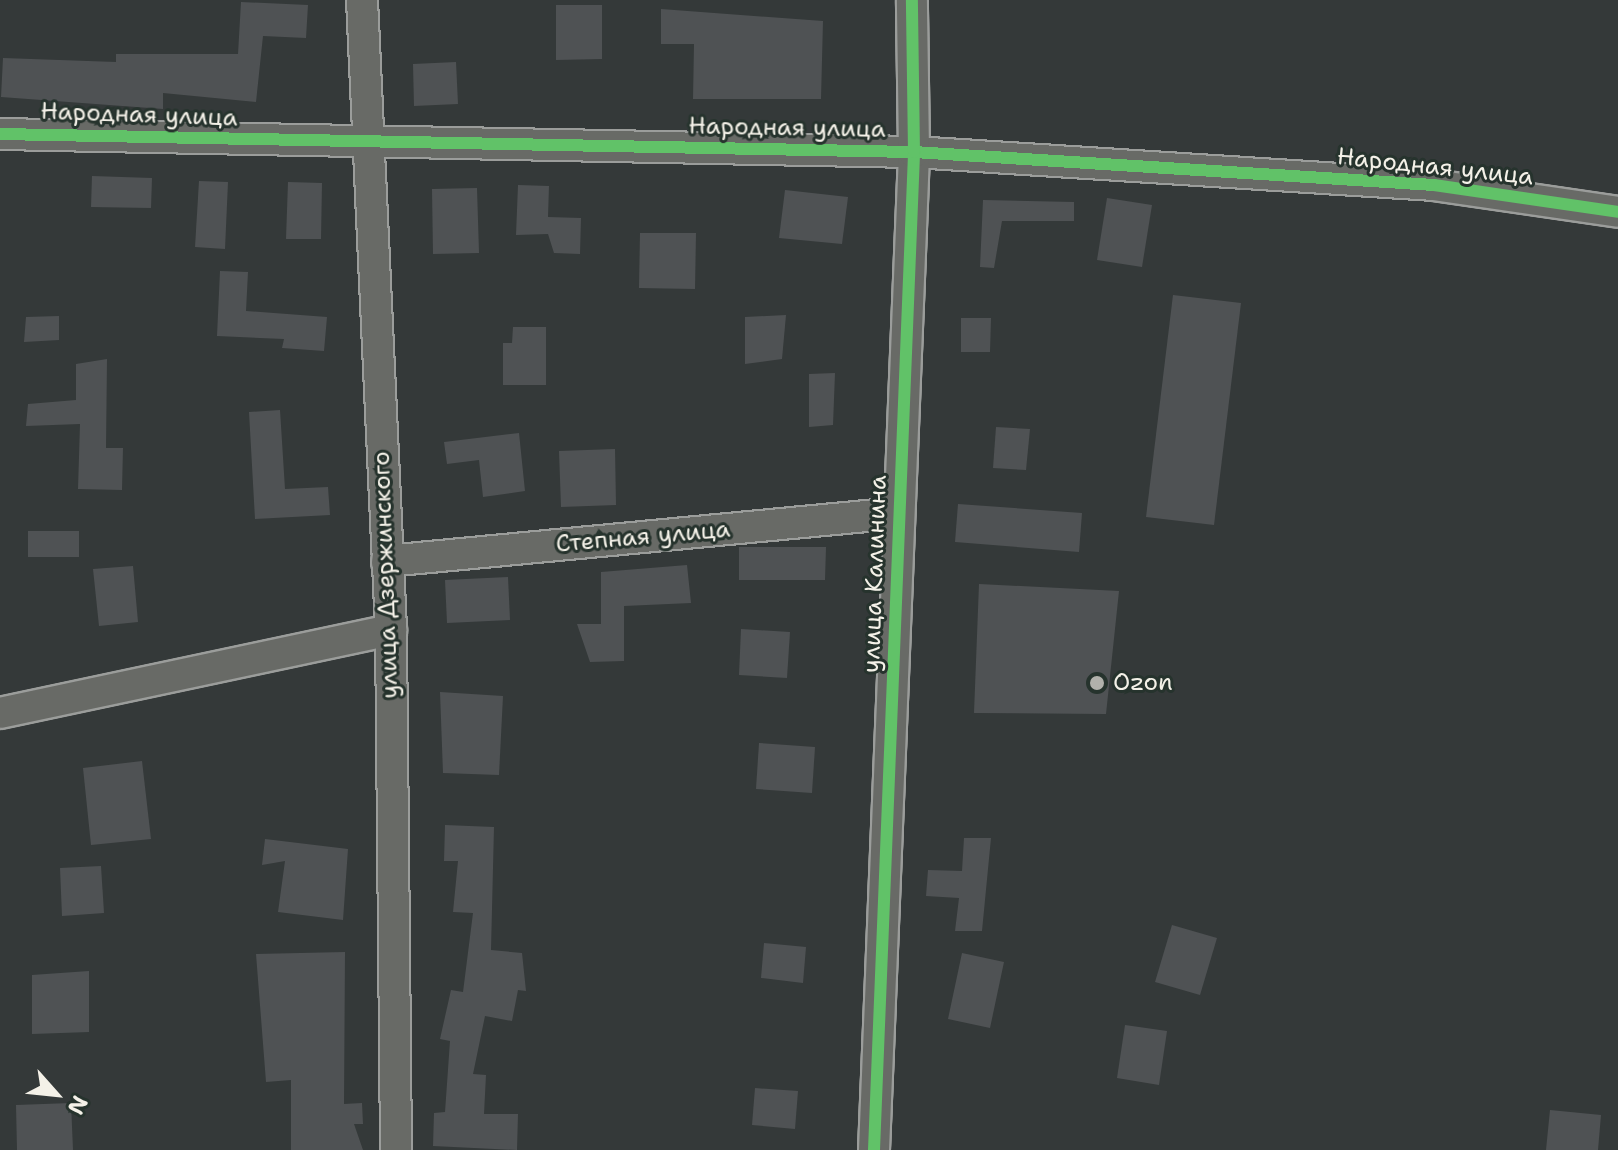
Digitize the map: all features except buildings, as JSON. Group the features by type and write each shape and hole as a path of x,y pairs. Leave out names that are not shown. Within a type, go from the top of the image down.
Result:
{"street":[{"name":"улица Дзержинского","path":"362,0 366,144 391,630 396,1150"},
{"name":"улица Калинина","path":"874,1150 914,152 912,0"},
{"name":"Народная улица","path":"0,134 366,144 914,152 1434,185 1618,212"},
{"name":"Степная улица","path":"387,561 899,513"},
{"path":"0,713 391,630"}],"cycle path":[{"path":"874,1150 914,152 912,0"},
{"path":"0,134 914,152 1434,185 1618,212"}],"place":[{"name":"Ozon","path":"1097,683"}]}
